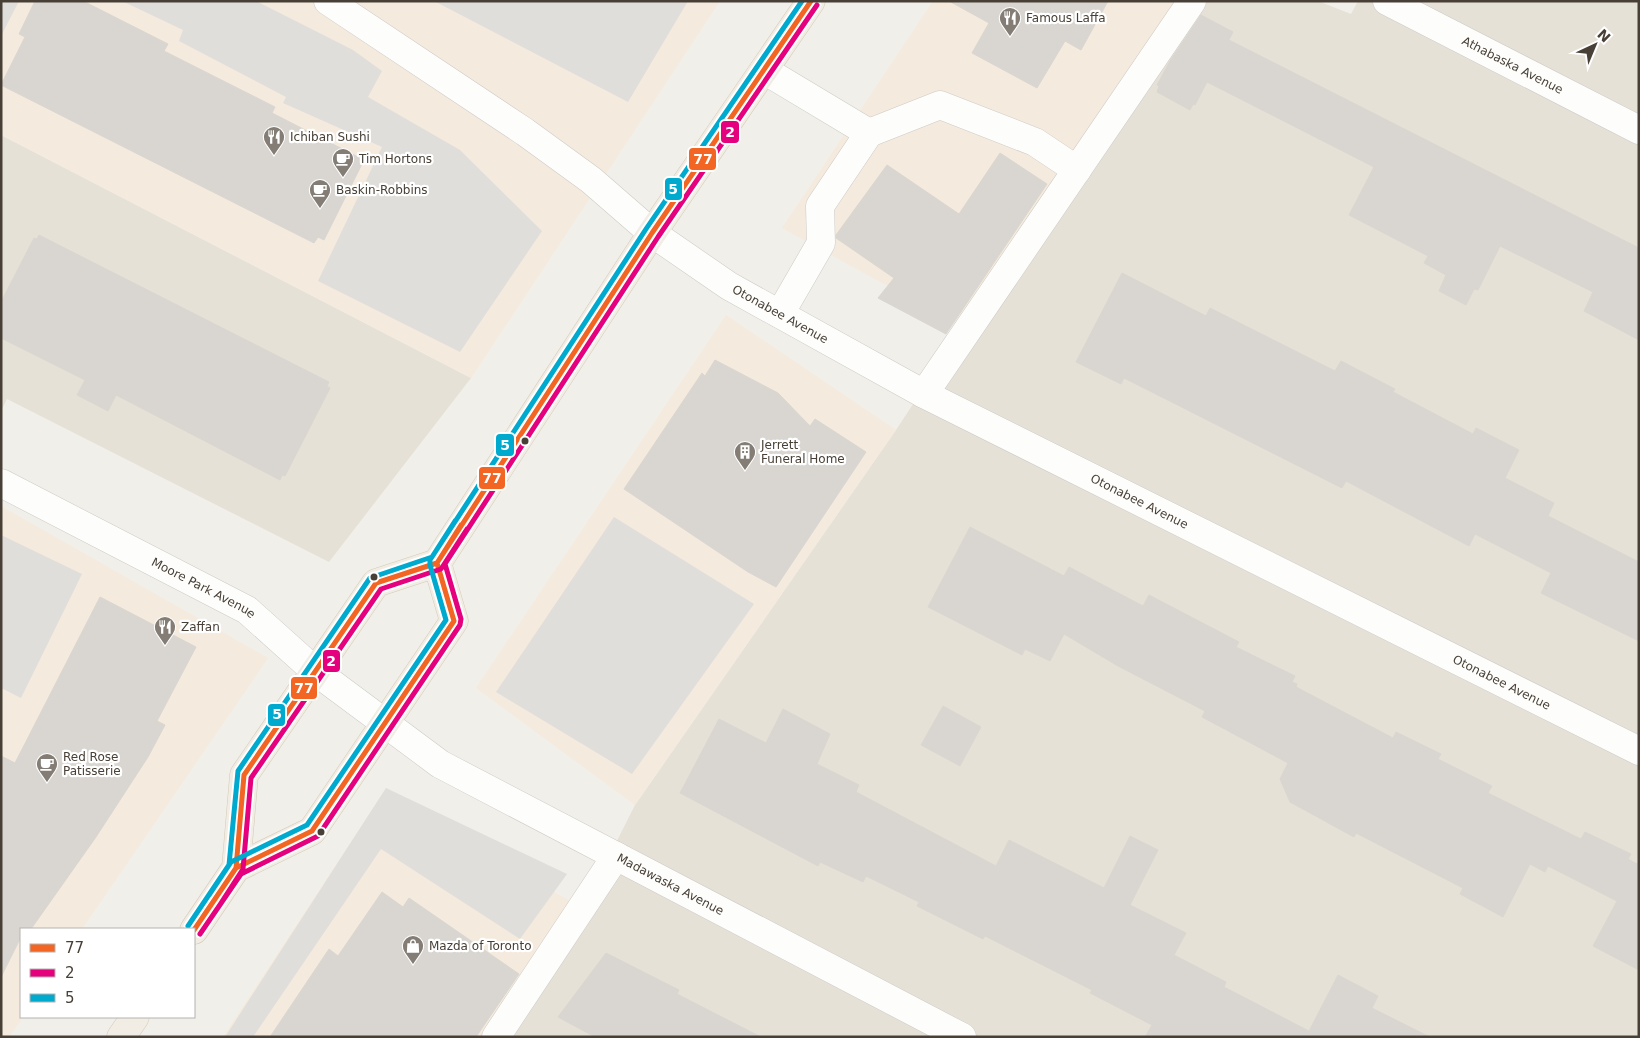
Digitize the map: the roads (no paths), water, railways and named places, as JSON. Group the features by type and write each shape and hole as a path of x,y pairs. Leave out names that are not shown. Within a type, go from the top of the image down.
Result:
{"main road":[{"path":"195,929 236,868 244,775 376,583 437,563 652,232 811,1"},
{"path":"236,868 312,830 454,621 437,563"},
{"path":"121,1037 134,1018"}],"street":[{"name":"Otonabee Avenue","path":"328,1 525,132 586,176 652,232 729,286 924,394 1639,751"},
{"path":"924,394 1192,1"},
{"name":"Athabaska Avenue","path":"1387,1 1639,130"},
{"path":"764,70 869,134"},
{"path":"780,314 821,243 820,206 869,134 940,105 1035,142 1077,170"},
{"name":"Moore Park Avenue","path":"1,483 247,610 315,671 384,723"},
{"name":"Madawaska Avenue","path":"384,723 440,764 962,1037"},
{"path":"496,1037 616,856"}],"place":[{"name":"Famous Laffa","path":"1010,37"},
{"name":"Ichiban Sushi","path":"274,156"},
{"name":"Tim Hortons","path":"343,178"},
{"name":"Baskin-Robbins","path":"320,209"},
{"name":"Jerrett Funeral Home","path":"745,471"},
{"name":"Zaffan","path":"165,646"},
{"name":"Red Rose Patisserie","path":"47,783"},
{"name":"Mazda of Toronto","path":"413,965"}]}
